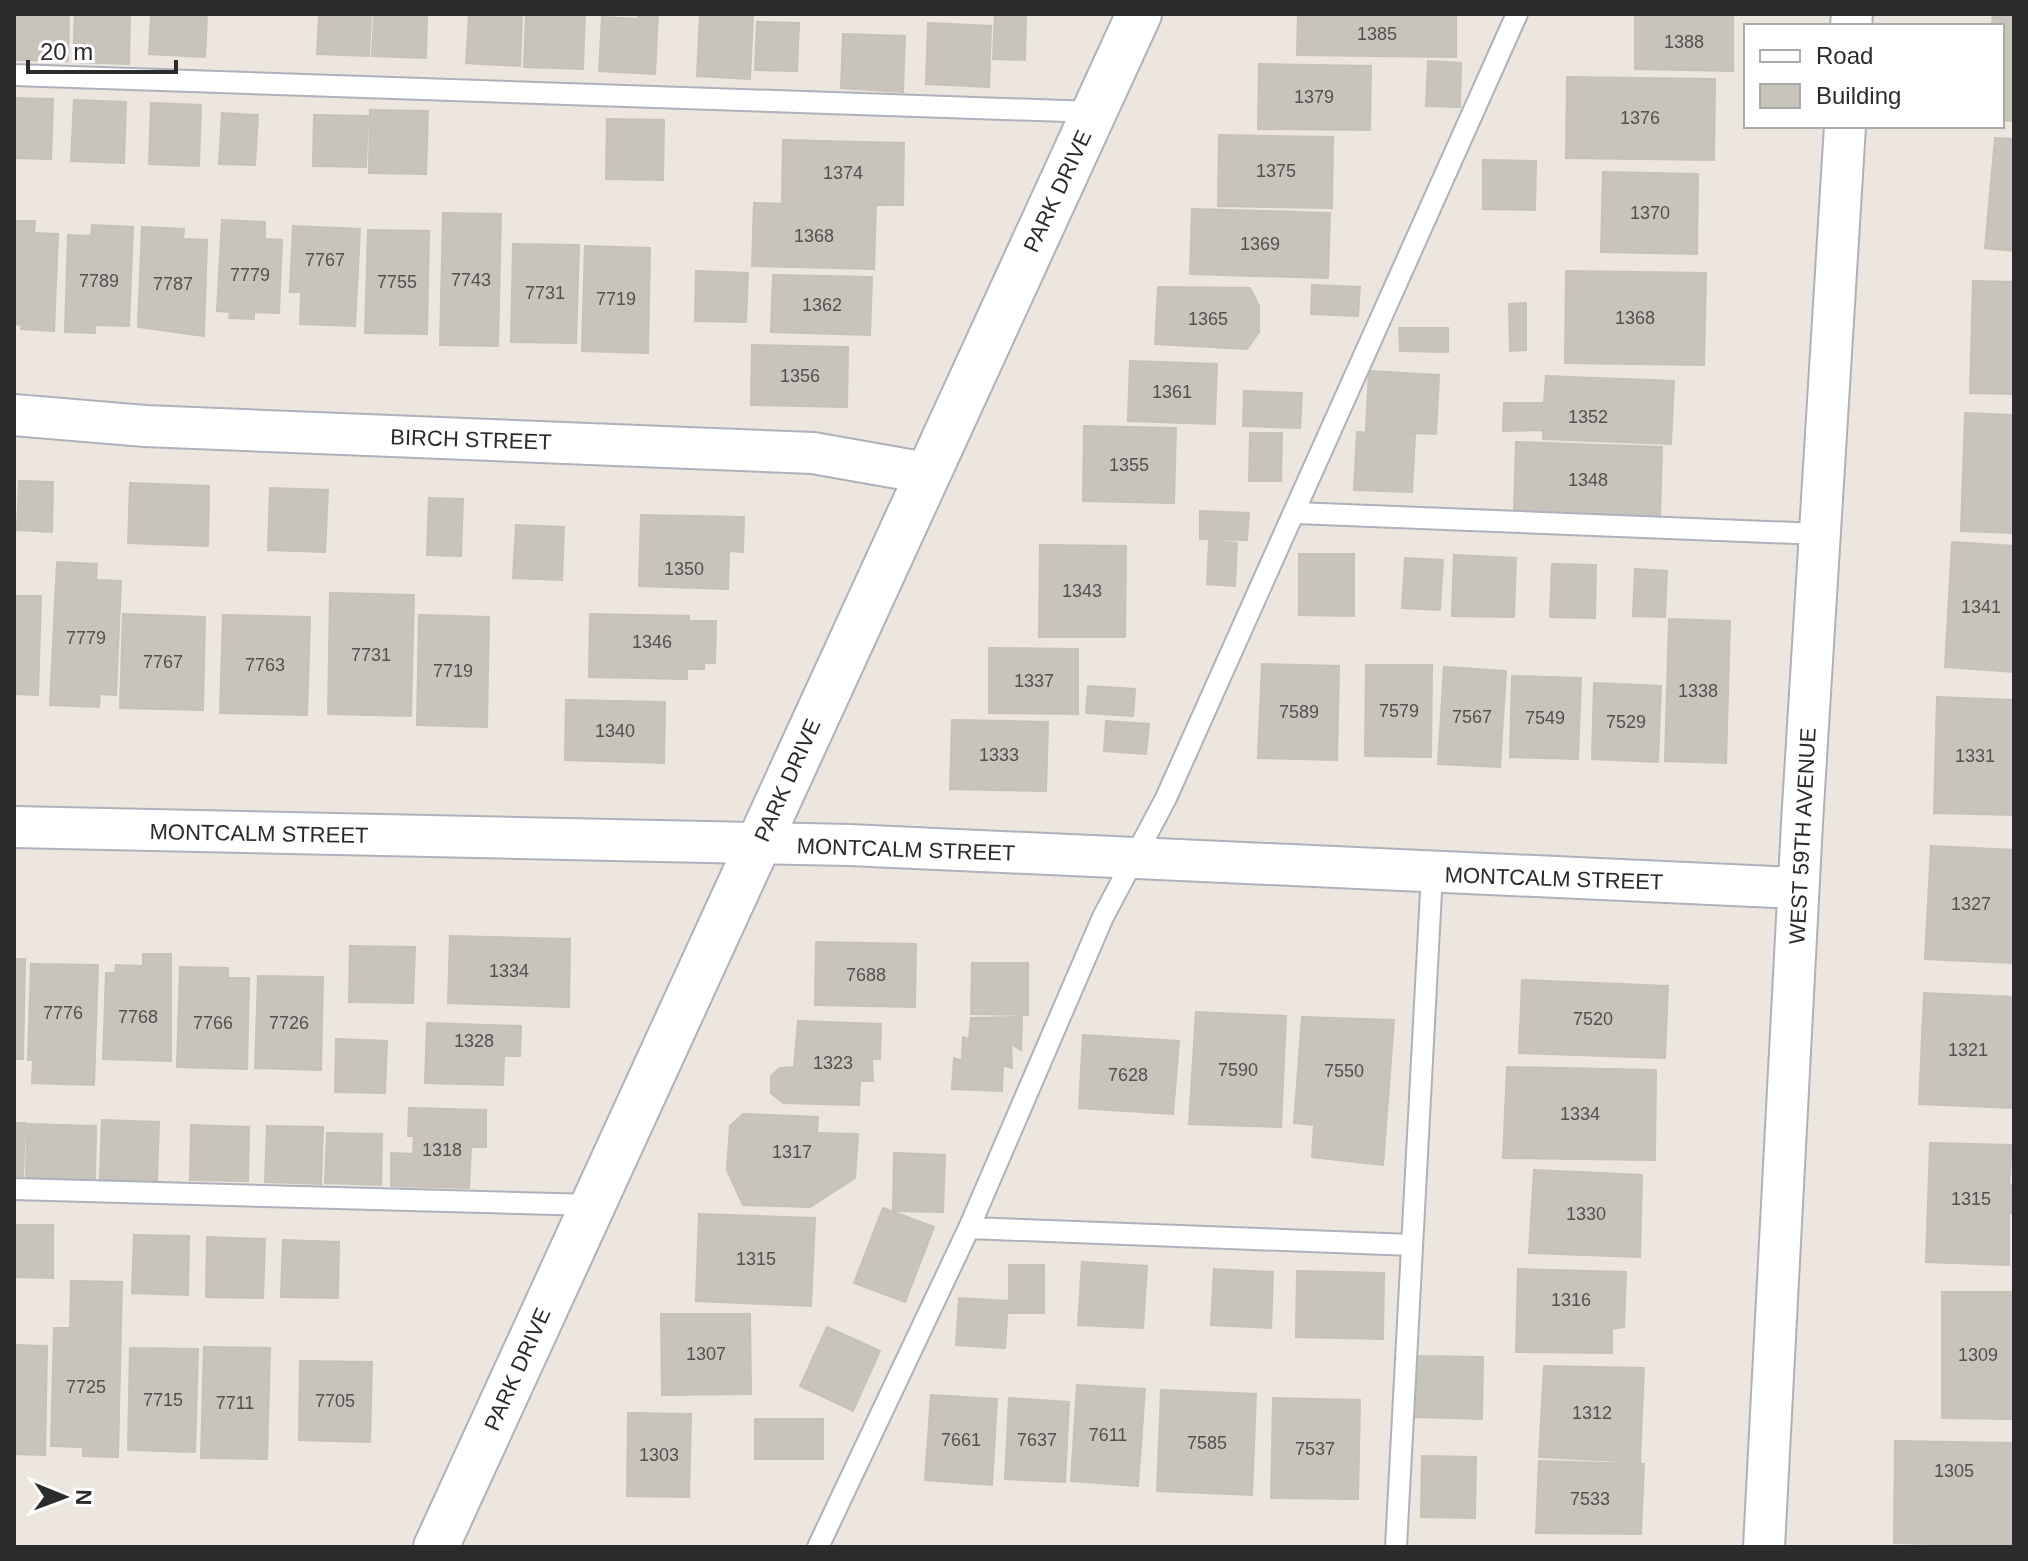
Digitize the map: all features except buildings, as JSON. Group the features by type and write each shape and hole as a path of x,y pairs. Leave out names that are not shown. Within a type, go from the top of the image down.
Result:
{"street":[{"name":"PARK DRIVE","path":"436,1547 1139,14"},
{"name":"WEST 59TH AVENUE","path":"1764,1547 1798,888 1845,128"},
{"name":"BIRCH STREET","path":"14,415 145,426 813,453 926,473"},
{"name":"MONTCALM STREET","path":"14,827 758,844 1798,888"}],"lane":[{"path":"818,1547 969,1228 1103,917 1166,798 1296,513 1517,14"},
{"path":"14,75 1094,112"},
{"path":"1296,513 1820,534"},
{"path":"1396,1547 1432,873"},
{"path":"14,1189 592,1205"},
{"path":"969,1228 1412,1245"}]}
